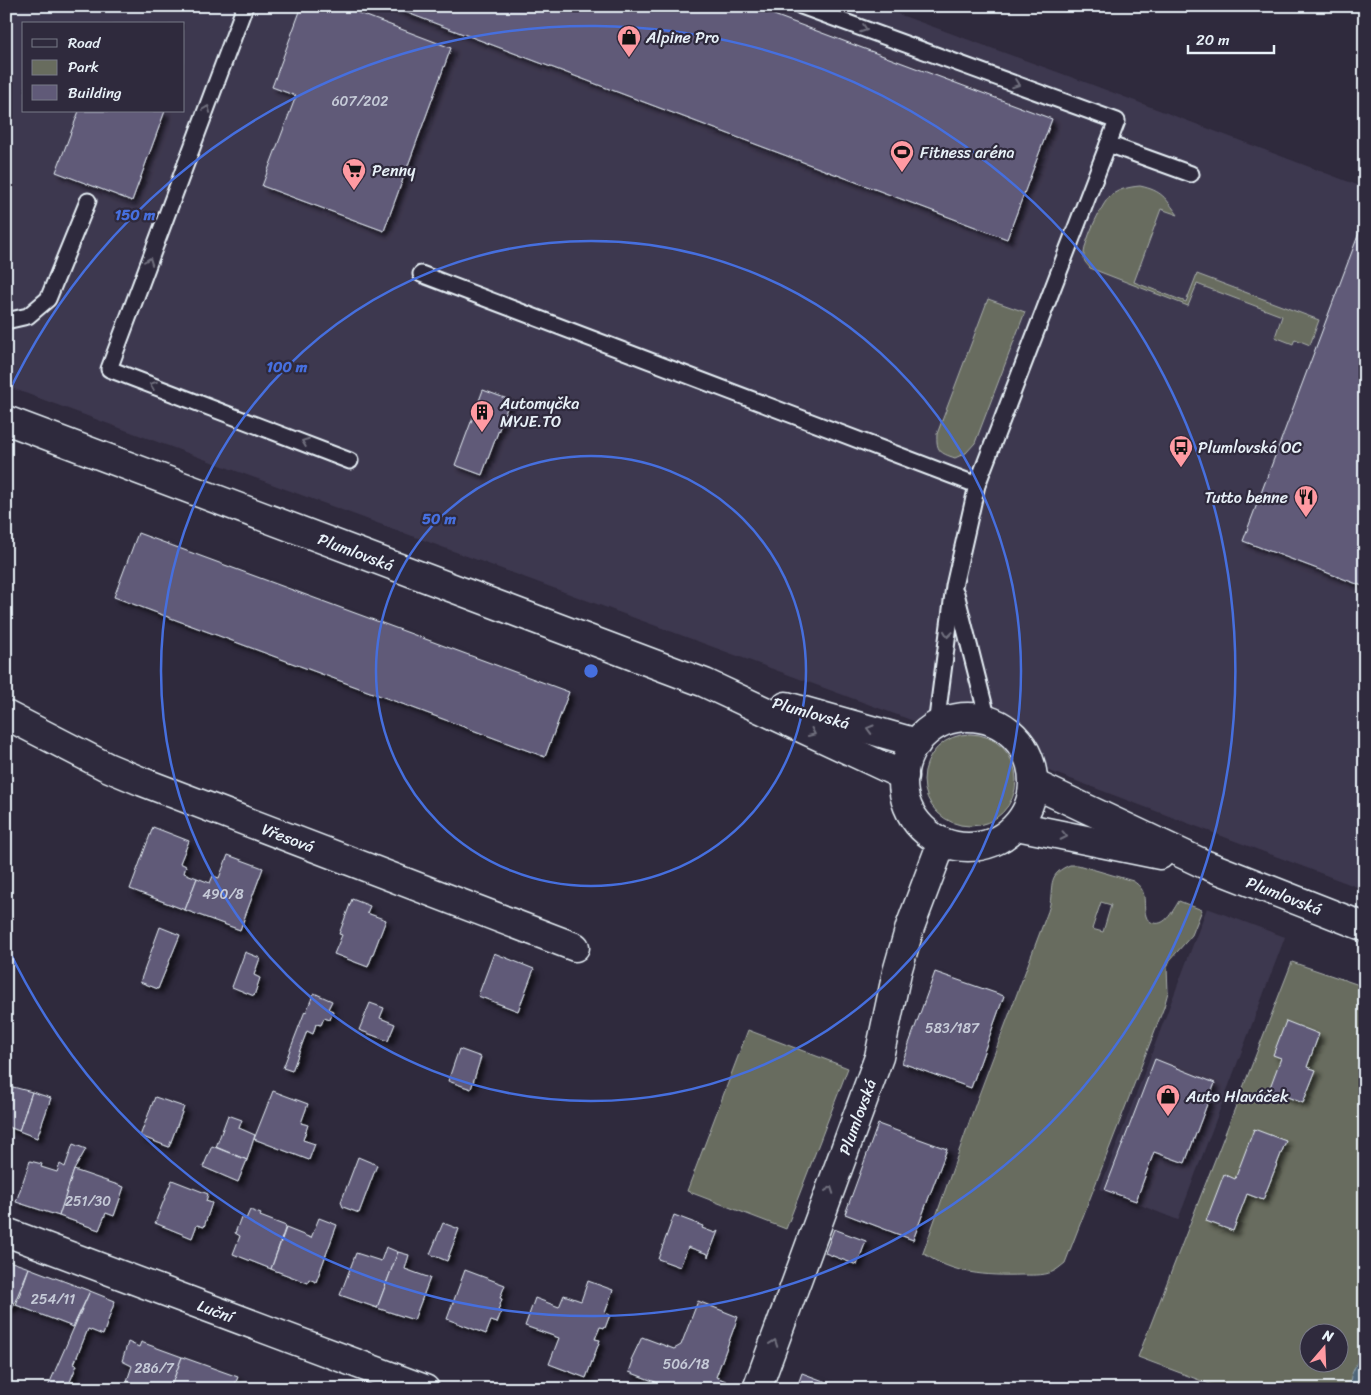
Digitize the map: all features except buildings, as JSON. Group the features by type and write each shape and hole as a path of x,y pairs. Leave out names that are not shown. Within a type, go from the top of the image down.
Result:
{"main road":[{"name":"Plumlovská","path":"6,420 705,683 904,776"},
{"name":"Plumlovská","path":"705,683 926,734"},
{"name":"Vřesová","path":"6,716 108,767 143,782 575,947"},
{"path":"970,717 988,720 1007,730 1022,745 1031,764 1034,784 1026,814 1017,826 1001,838 982,846 962,847 942,842 925,831 912,815 905,796 904,776 908,758 926,734 953,719 970,717"},
{"name":"Plumlovská","path":"1034,784 1204,864 1365,927"},
{"name":"Plumlovská","path":"1017,826 1204,864"},
{"name":"Plumlovská","path":"757,1389 883,1045 900,963 910,927 942,842"},
{"name":"Luční","path":"6,1232 415,1387"}],"lane":[{"path":"245,6 109,369 350,460"},
{"path":"801,6 1117,121 977,485 954,586 926,734"},
{"path":"1108,144 1191,174"},
{"path":"6,322 28,316 48,298 88,201"},
{"path":"421,274 977,485"},
{"path":"954,586 988,720"}],"shaded area":[{"path":"6,6 876,6 1090,84 1365,188 1365,890 1079,782 6,386"},
{"path":"1207,908 1285,937 1178,1220 1100,1189"}],"green space":[{"path":"1140,186 1159,193 1178,215 1161,209 1134,282 1186,302 1197,274 1319,320 1310,345 1295,339 1293,344 1275,337 1282,316 1197,284 1188,306 1090,268 1085,261 1084,252 1089,235 1106,201 1113,194 1124,189"},
{"path":"988,299 1025,312 975,443 966,453 955,458 942,453 938,448 937,434"},
{"path":"970,734 987,738 1002,748 1012,763 1016,780 1012,797 1002,812 987,822 970,826 953,822 938,812 928,797 924,780 928,763 938,748 953,738"},
{"path":"1070,865 1078,865 1133,881 1143,893 1146,916 1153,923 1166,920 1179,901 1202,910 1192,935 1170,960 1167,967 1168,992 1164,1007 1065,1263 1052,1272 1036,1275 995,1275 970,1272 946,1265 923,1253 977,1100 1048,912 1053,880 1063,868","holes":["1101,902 1111,905 1103,932 1092,929"]},
{"path":"1292,962 1365,987 1365,1389 1223,1389 1138,1357"},
{"path":"748,1030 848,1068 786,1229 687,1191"}],"water":[{"path":"1365,1344 1365,1389 1349,1389 1351,1376"}],"place":[{"name":"Alpine Pro","path":"629,58"},
{"name":"Fitness aréna","path":"902,173"},
{"name":"Penny","path":"354,191"},
{"name":"Automyčka MYJE.TO","path":"482,433"},
{"name":"Plumlovská OC","path":"1181,468"},
{"name":"Tutto benne","path":"1306,518"},
{"name":"Auto Hlaváček","path":"1168,1117"}]}
